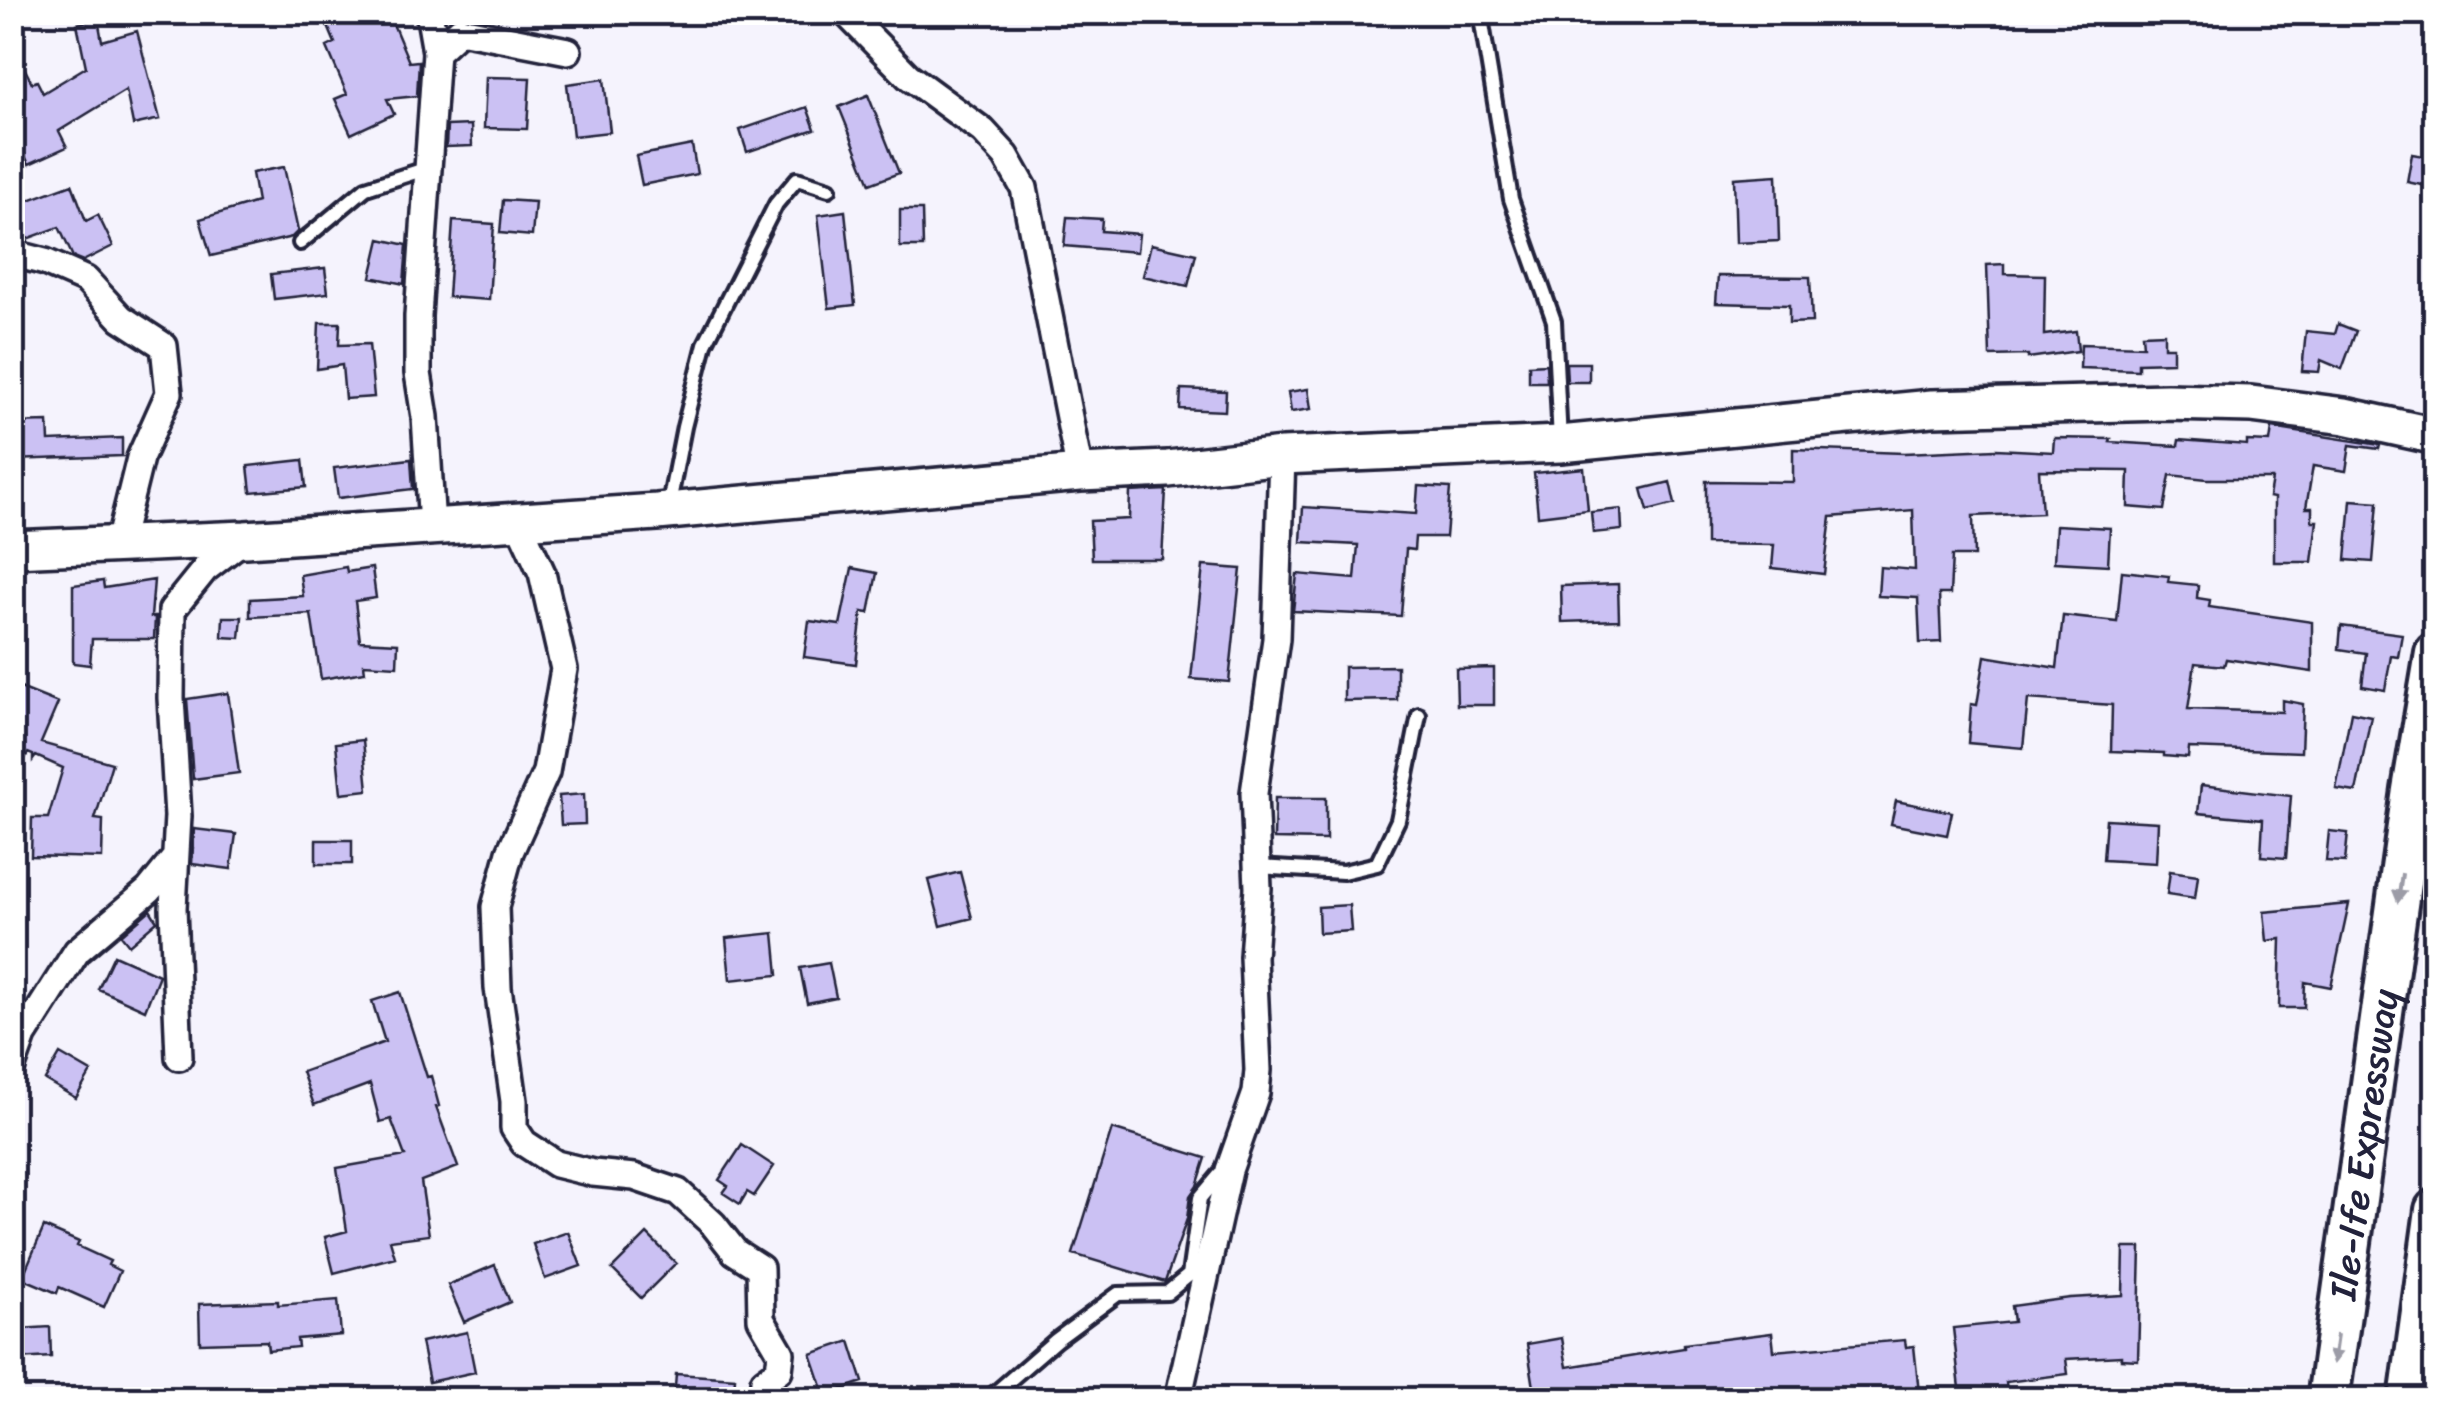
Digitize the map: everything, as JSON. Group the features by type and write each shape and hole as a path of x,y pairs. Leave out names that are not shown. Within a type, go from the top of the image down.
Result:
{"highway":[{"name":"Ile-Ife Expressway","path":"2328,1400 2413,790 2436,654"},
{"path":"2410,1400 2436,1210"}],"main road":[{"path":"12,549 245,539 668,511 1282,456 1560,444 1932,408 2168,402 2294,408 2436,436"}],"street":[{"path":"429,12 436,52 418,316 418,373 432,526"},
{"path":"845,12 908,76 983,131 1006,156 1024,188 1080,473"},
{"path":"436,52 460,30 568,51"},
{"path":"12,247 22,256 86,280 120,318 164,346 169,393 140,458 120,543"},
{"path":"1178,1400 1234,1159 1256,1092 1254,793 1276,639 1282,456"},
{"path":"518,521 542,573 564,670 546,772 510,852 496,907 498,988 514,1101 514,1128 537,1154 556,1164 634,1177 678,1192 735,1252 760,1268 761,1318 780,1353 779,1370 764,1381 769,1400"},
{"path":"179,1057 172,908 178,816 171,698 172,610 206,570 245,539"},
{"path":"12,1067 23,1036 77,951 149,890 176,858"}],"lane":[{"path":"1480,12 1511,199 1554,321 1560,444"},
{"path":"300,243 366,188 428,168"},
{"path":"668,511 705,344 776,204 797,179 829,189"},
{"path":"1257,867 1342,872 1377,864 1398,820 1419,715"},
{"path":"987,1400 1056,1340 1118,1294 1168,1293 1189,1275 1200,1198 1234,1159"}],"building":[{"path":"322,12 388,12 409,62 419,61 417,96 387,99 394,114 351,134 335,99 347,94 327,47 335,43"},
{"path":"98,19 102,41 137,31 160,119 133,125 126,90 59,131 67,147 29,164 12,129 12,44 32,83 37,81 43,93 86,67 77,24"},
{"path":"486,77 530,78 527,129 484,128"},
{"path":"604,79 610,132 573,136 567,84"},
{"path":"868,95 899,173 870,184 839,107"},
{"path":"807,107 815,129 747,152 740,130"},
{"path":"471,125 472,146 446,147 447,126"},
{"path":"692,145 697,174 642,185 636,156"},
{"path":"2412,154 2436,158 2436,188 2407,182"},
{"path":"284,167 298,231 292,237 211,256 200,219 257,202 252,173"},
{"path":"1777,175 1779,241 1736,243 1734,178"},
{"path":"72,184 86,221 98,215 113,246 83,261 73,257 59,227 27,239 12,231 12,206"},
{"path":"503,200 535,202 532,236 500,233"},
{"path":"900,210 922,210 923,247 900,247"},
{"path":"845,211 855,305 829,308 818,215"},
{"path":"1067,217 1102,219 1101,231 1139,234 1137,252 1064,246"},
{"path":"453,221 494,224 489,300 448,297"},
{"path":"380,239 407,245 404,284 371,277"},
{"path":"1151,244 1196,254 1188,286 1143,276"},
{"path":"2004,264 2004,274 2045,275 2044,335 2076,331 2078,351 2028,358 1990,356 1987,265"},
{"path":"325,268 328,293 274,299 271,274"},
{"path":"1718,276 1810,277 1812,322 1789,323 1789,305 1716,303"},
{"path":"319,323 340,323 339,345 369,344 374,397 345,399 342,365 317,369"},
{"path":"2338,324 2356,331 2342,369 2321,360 2319,372 2302,371 2306,331 2335,334"},
{"path":"2164,333 2164,347 2173,347 2173,362 2138,363 2138,370 2080,368 2081,344 2143,346 2142,334"},
{"path":"1566,363 1589,363 1589,382 1567,382"},
{"path":"1546,364 1547,382 1529,382 1529,365"},
{"path":"1181,389 1226,391 1225,411 1180,409"},
{"path":"1308,389 1311,409 1291,412 1288,392"},
{"path":"48,422 49,441 122,438 122,456 12,460 12,423"},
{"path":"2272,428 2380,445 2379,449 2350,445 2346,471 2313,466 2306,508 2312,508 2312,521 2317,521 2312,562 2274,562 2274,498 2269,497 2272,479 2170,475 2164,510 2128,507 2129,471 2039,470 2042,513 1973,516 1974,556 1952,556 1950,594 1939,594 1941,642 1920,643 1918,598 1878,596 1880,567 1915,570 1913,510 1831,517 1824,574 1772,568 1774,545 1706,544 1706,481 1793,482 1793,449 2053,452 2054,438 2178,446 2179,440 2247,445 2247,441 2270,442"},
{"path":"411,459 413,489 338,498 334,468"},
{"path":"303,460 306,487 251,492 248,466"},
{"path":"1584,468 1588,510 1538,516 1534,473"},
{"path":"1670,482 1675,504 1648,511 1642,489"},
{"path":"1418,486 1450,488 1446,537 1415,537 1414,550 1406,549 1401,616 1293,611 1297,574 1355,579 1358,545 1301,542 1303,507 1416,514"},
{"path":"1166,490 1162,559 1092,559 1090,521 1129,519 1130,492"},
{"path":"2351,500 2378,502 2373,562 2346,560"},
{"path":"1621,509 1622,530 1593,533 1591,512"},
{"path":"2056,525 2110,528 2108,565 2054,562"},
{"path":"1203,566 1241,569 1229,682 1191,679"},
{"path":"346,567 347,572 372,568 376,598 355,601 360,641 398,643 397,666 364,664 365,672 321,679 311,614 250,617 250,599 303,596 300,575"},
{"path":"852,568 877,573 869,613 862,612 856,664 804,657 809,621 840,625"},
{"path":"2122,571 2169,576 2168,582 2198,585 2197,598 2210,600 2209,607 2312,622 2312,672 2226,659 2224,666 2195,663 2188,709 2282,712 2282,700 2303,704 2301,752 2189,748 2188,758 2111,751 2112,705 2028,699 2023,748 1968,743 1971,704 1977,705 1985,656 2057,668 2063,616 2117,622"},
{"path":"154,580 154,639 92,639 90,665 73,663 73,585 103,581 104,588"},
{"path":"1618,584 1619,620 1562,622 1561,586"},
{"path":"223,617 242,617 240,638 222,637"},
{"path":"2341,626 2402,634 2398,657 2391,656 2385,690 2362,686 2366,653 2339,649"},
{"path":"1397,666 1397,700 1344,701 1344,667"},
{"path":"1494,668 1494,705 1457,705 1456,669"},
{"path":"18,687 58,703 41,743 112,763 95,819 103,820 102,858 31,856 32,818 48,818 63,768 36,756 33,760 28,753 12,782 12,699"},
{"path":"228,693 239,773 193,779 187,699"},
{"path":"2351,712 2371,716 2356,792 2336,789"},
{"path":"363,740 368,790 341,793 336,743"},
{"path":"2201,785 2291,796 2286,858 2261,856 2263,819 2198,813"},
{"path":"584,794 585,824 561,825 559,796"},
{"path":"1275,798 1326,798 1326,840 1274,839"},
{"path":"1896,801 1952,812 1947,835 1891,824"},
{"path":"2106,819 2158,822 2156,863 2103,860"},
{"path":"194,829 236,834 231,869 192,864"},
{"path":"2329,831 2348,833 2345,862 2326,861"},
{"path":"316,840 352,840 352,864 316,864"},
{"path":"2170,871 2198,875 2195,898 2167,894"},
{"path":"960,872 972,918 941,926 929,880"},
{"path":"2349,904 2331,987 2305,982 2304,1008 2279,1008 2281,939 2267,941 2264,912"},
{"path":"1349,905 1351,931 1319,933 1318,907"},
{"path":"150,910 157,921 129,945 121,935"},
{"path":"774,933 778,975 730,980 726,938"},
{"path":"114,955 159,975 145,1010 98,989"},
{"path":"829,963 836,997 807,1003 800,968"},
{"path":"400,992 458,1167 421,1181 429,1235 390,1240 395,1257 334,1273 325,1237 347,1231 337,1168 405,1156 391,1119 380,1122 370,1084 314,1105 302,1072 385,1042 372,1001"},
{"path":"60,1054 91,1072 76,1098 45,1080"},
{"path":"1112,1129 1206,1158 1190,1196 1187,1219 1165,1282 1073,1254"},
{"path":"742,1145 774,1166 754,1196 747,1192 740,1204 723,1193 728,1186 719,1180"},
{"path":"44,1227 79,1242 77,1246 110,1261 108,1265 120,1271 104,1307 59,1287 57,1293 22,1278"},
{"path":"568,1232 581,1266 545,1279 533,1244"},
{"path":"647,1234 676,1263 641,1298 612,1269"},
{"path":"2124,1248 2141,1248 2138,1360 2121,1356 2066,1359 2068,1374 2006,1382 2007,1393 1992,1394 1992,1400 1961,1397 1953,1328 2014,1322 2012,1306 2123,1295"},
{"path":"495,1265 510,1302 464,1322 448,1285"},
{"path":"338,1300 341,1335 297,1339 298,1347 268,1350 267,1341 200,1343 199,1304 278,1301 278,1305"},
{"path":"50,1327 51,1357 18,1359 19,1329"},
{"path":"467,1332 475,1372 429,1382 421,1342"},
{"path":"1772,1333 1774,1351 1905,1340 1906,1347 1914,1346 1919,1393 1910,1394 1911,1400 1536,1400 1527,1344 1562,1338 1567,1367 1684,1348 1684,1344"},
{"path":"850,1341 863,1382 825,1395 811,1354"},
{"path":"676,1374 735,1378 733,1400 674,1400"}]}
